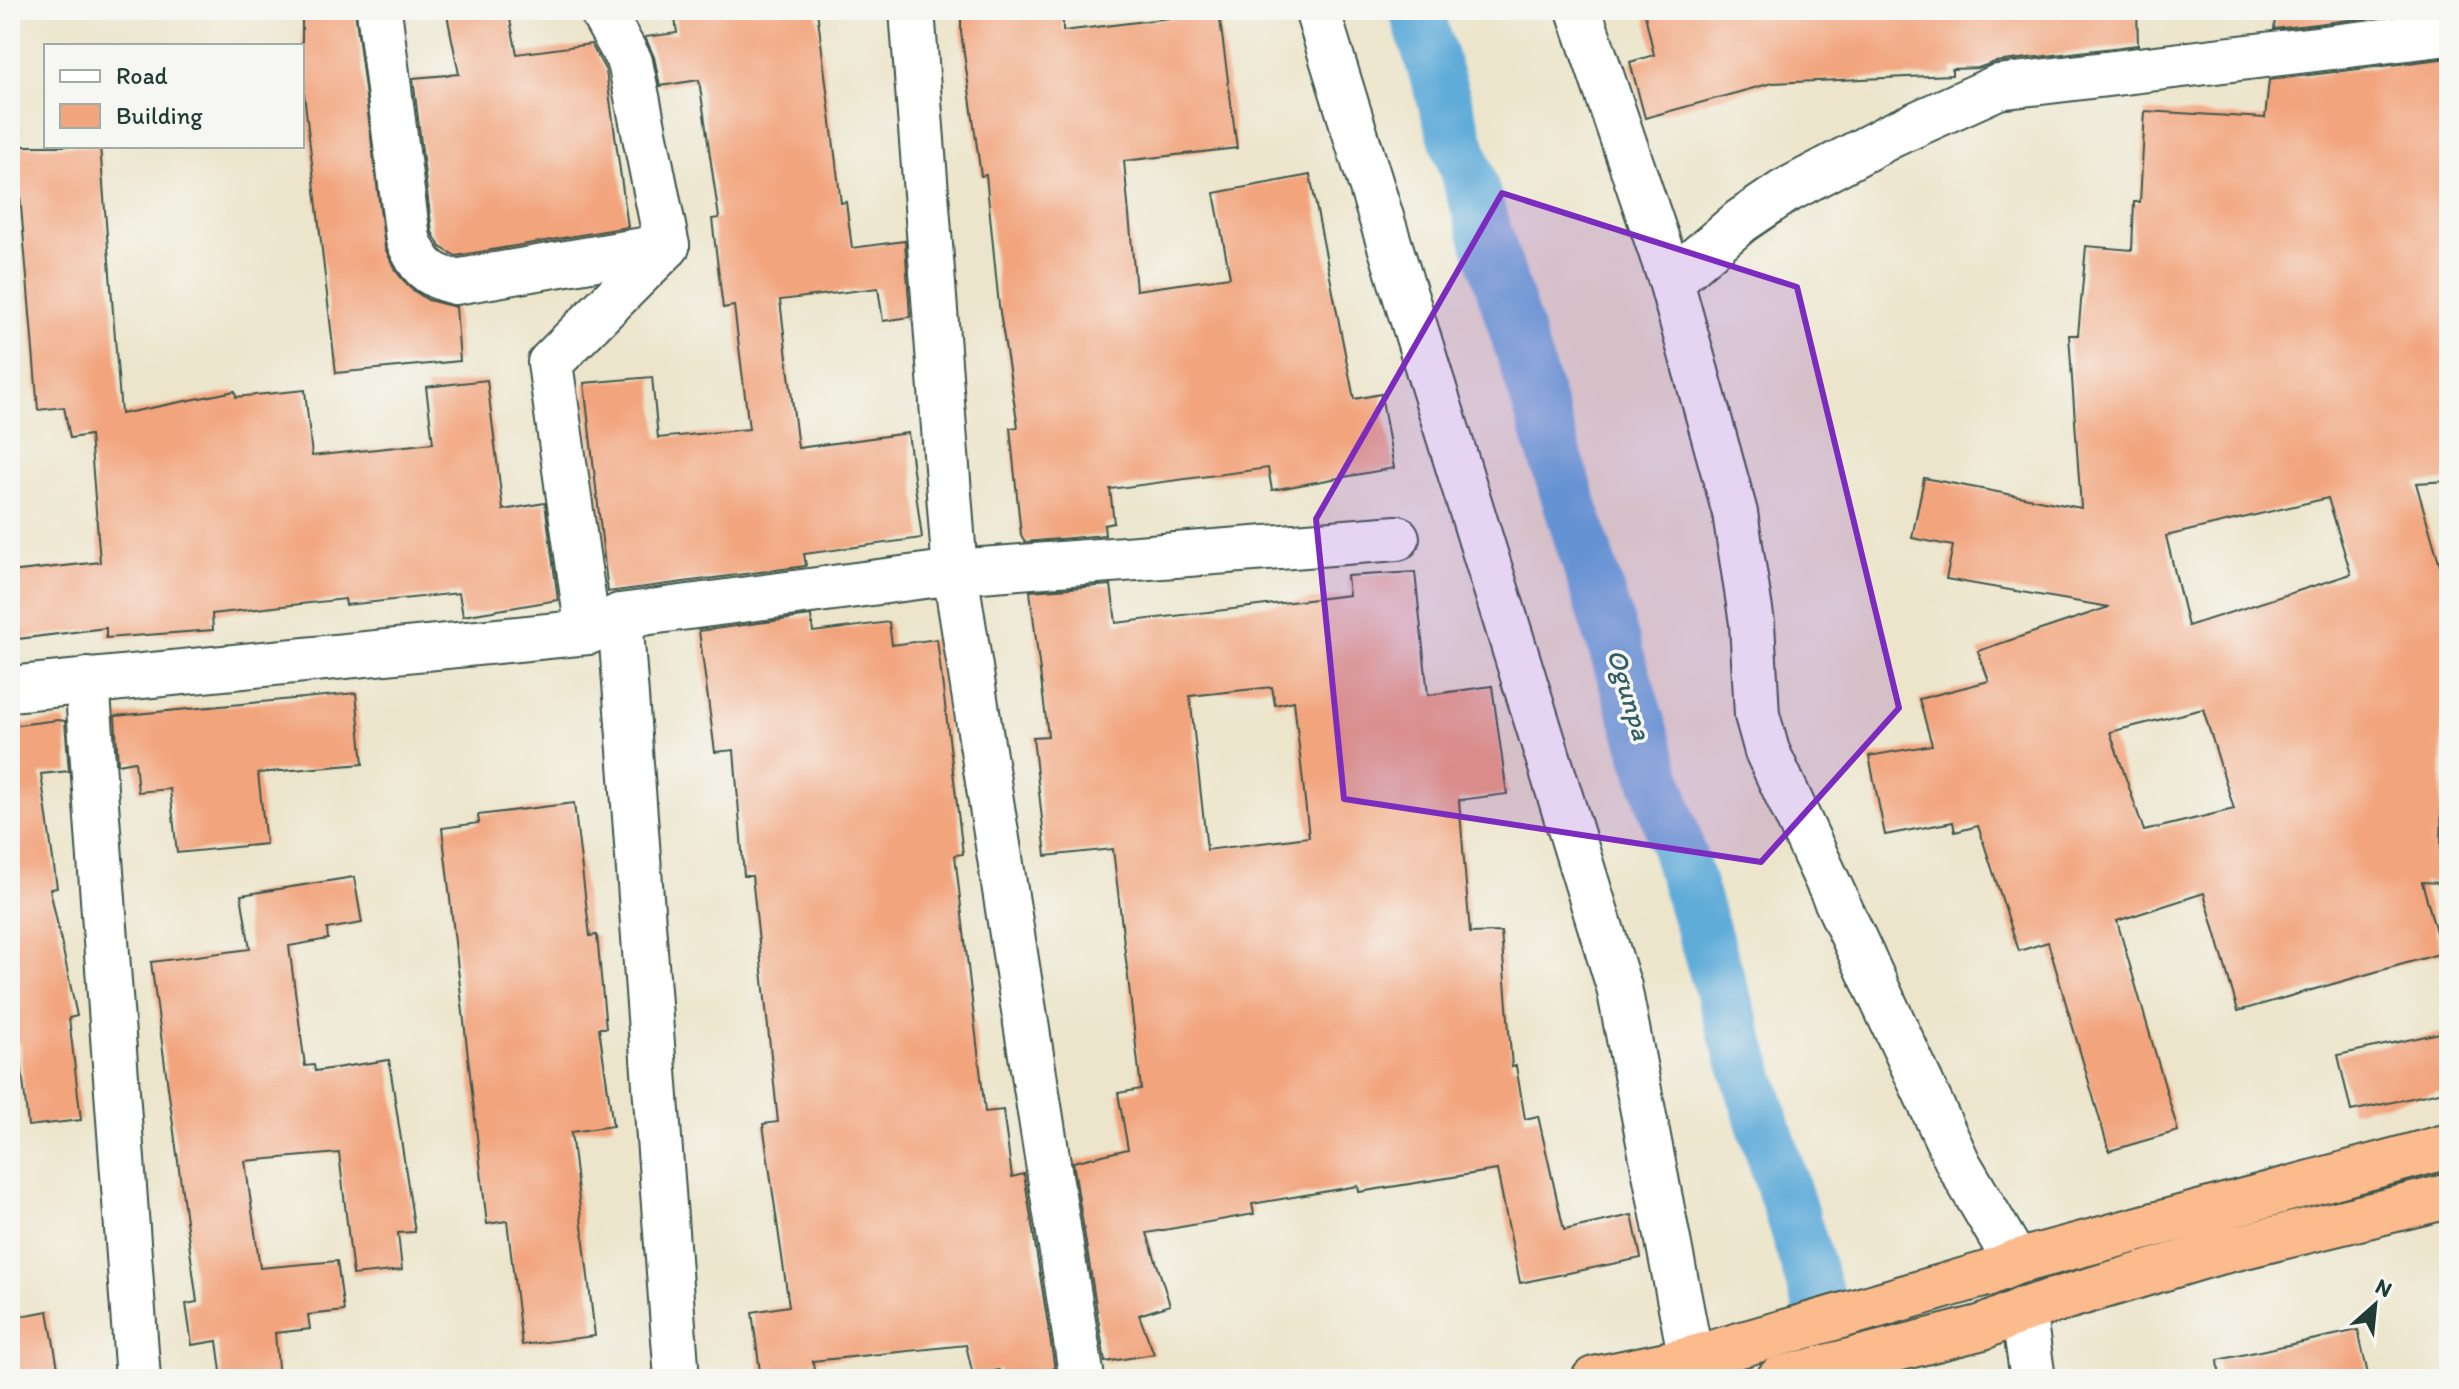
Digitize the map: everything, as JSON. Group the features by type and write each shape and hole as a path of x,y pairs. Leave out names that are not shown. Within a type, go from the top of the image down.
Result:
{"highway":[{"path":"1594,1379 1691,1359 2001,1268 2449,1146"},
{"path":"1779,1379 1983,1327 2023,1310 2212,1254 2449,1196"}],"street":[{"path":"379,10 408,239 415,259 432,277 455,282 667,246"},
{"path":"601,10 630,62 667,246"},
{"path":"912,10 955,572 1082,1379"},
{"path":"1317,10 1619,987 1691,1359"},
{"path":"1579,10 1671,281 1735,513 1752,623 1757,715 1767,751 1959,1165 2001,1268"},
{"path":"1671,281 1741,221 1784,192 1890,136 1998,87 2449,33"},
{"path":"667,246 550,363 604,624 677,1379"},
{"path":"10,689 604,624 955,572 1397,538"},
{"path":"87,680 138,1379"},
{"path":"2023,1310 2033,1379"}],"highlighted area":[{"path":"1502,193 1797,287 1899,708 1761,862 1344,799 1316,519"}],"building":[{"path":"302,10 355,10 385,248 395,270 410,288 428,300 456,307 460,361 336,373 304,93"},
{"path":"446,10 508,10 517,54 591,44 606,71 628,227 456,256 440,247 432,232 413,78 459,74"},
{"path":"674,10 817,10 841,203 846,202 852,248 905,241 910,317 883,321 878,288 780,300 798,448 908,433 922,538 804,554 806,566 608,592 584,383 652,377 658,438 749,429 734,306 723,308 712,219 719,218 699,80 660,86 654,57 645,37 677,33"},
{"path":"961,10 1063,10 1063,31 1219,12 1237,148 1124,161 1136,290 1230,277 1214,193 1310,175 1354,399 1381,394 1394,468 1272,490 1268,468 1110,489 1114,523 1104,525 1105,535 1025,542 1021,535 1010,428 1018,427 999,306 986,175 981,176 961,32"},
{"path":"1644,10 2137,10 2138,45 1995,62 1978,68 1952,69 1952,75 1772,83 1645,118 1630,62 1654,55"},
{"path":"2276,10 2431,10 2274,29"},
{"path":"2449,58 2449,481 2416,483 2449,597 2449,738 2442,723 2441,883 2422,882 2442,953 2238,1011 2204,893 2117,921 2178,1131 2109,1151 2048,942 2019,951 1978,826 1955,832 1953,822 1885,835 1869,756 1932,745 1919,699 1989,681 1978,651 2109,607 1946,579 1953,546 1912,538 1924,478 2081,508 2069,335 2078,335 2086,246 2132,250 2134,202 2140,202 2145,111 2265,118 2269,80","holes":["2328,498 2351,574 2188,626 2166,536","2203,709 2234,809 2144,831 2110,732"]},
{"path":"16,146 100,148 121,414 235,391 236,397 305,390 312,456 433,443 426,387 487,380 503,510 545,503 558,600 463,616 459,593 346,605 345,599 212,614 213,630 106,638 106,628 10,640 10,572 100,562 90,435 70,438 64,407 38,410"},
{"path":"1415,572 1428,695 1492,686 1507,794 1459,800 1470,933 1501,932 1512,1067 1516,1066 1525,1119 1538,1116 1564,1230 1632,1215 1641,1258 1520,1283 1497,1170 1359,1192 1358,1186 1252,1204 1254,1214 1147,1233 1170,1305 1139,1315 1154,1354 1105,1362 1073,1162 1128,1149 1118,1093 1141,1089 1113,849 1046,856 1033,737 1048,736 1030,591 1111,585 1116,623 1349,595 1347,576","holes":["1272,687 1275,705 1294,701 1309,837 1207,850 1190,696"]},
{"path":"811,616 813,632 889,622 892,645 937,639 963,854 955,855 985,1112 1003,1110 1012,1177 1024,1174 1055,1369 1000,1378 999,1370 973,1375 966,1345 813,1361 815,1379 761,1379 752,1312 789,1306 763,1124 778,1122 752,876 744,876 734,750 715,752 699,631"},
{"path":"356,693 363,764 258,773 266,844 177,853 170,789 138,792 135,761 118,764 115,716"},
{"path":"65,721 69,771 41,774 57,888 50,889 77,1016 69,1018 81,1120 28,1126 19,1042 10,1043 10,726"},
{"path":"574,803 590,936 597,935 606,1028 599,1028 613,1126 571,1132 595,1336 522,1345 507,1221 487,1224 442,828 479,823 478,815"},
{"path":"354,877 362,923 327,929 328,939 289,946 305,1066 314,1065 315,1071 389,1060 415,1232 398,1233 402,1270 353,1275 339,1153 245,1161 260,1268 337,1261 344,1311 308,1315 310,1329 275,1333 279,1379 222,1379 217,1341 192,1345 186,1304 197,1302 151,962 250,949 241,895"},
{"path":"2449,1031 2449,1090 2351,1111 2338,1055"},
{"path":"48,1311 60,1379 10,1379 10,1318"},
{"path":"2358,1330 2369,1379 2220,1379 2218,1360"}],"waterway":[{"name":"Ogunpa","path":"1416,10 1843,1379"}]}
